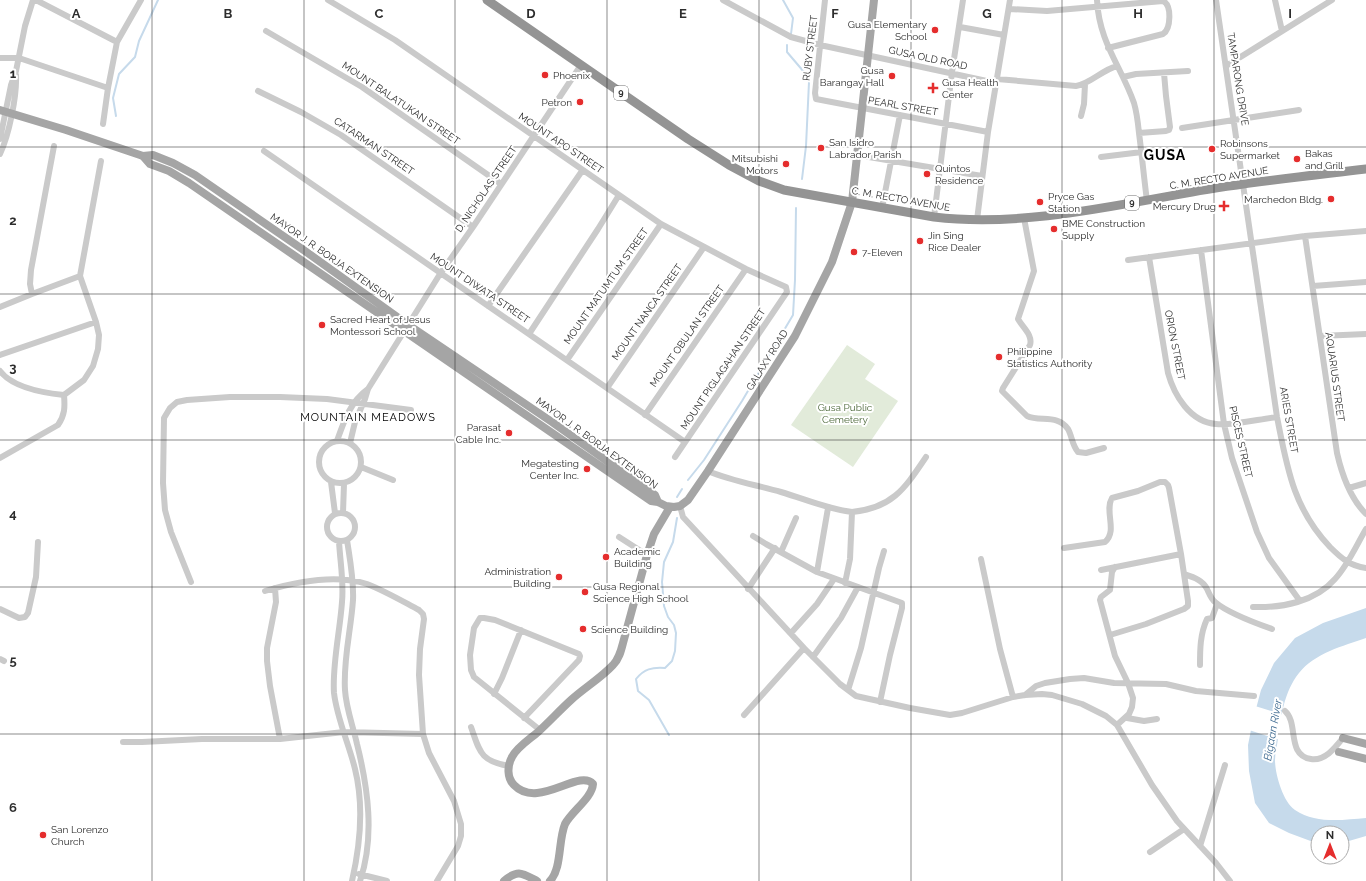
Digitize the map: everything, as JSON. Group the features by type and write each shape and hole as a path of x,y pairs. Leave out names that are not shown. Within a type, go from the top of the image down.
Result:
{"highway":[{"name":"C. M. RECTO AVENUE","path":"487,0 688,139 742,172 759,181 784,190 934,217 977,220 1024,218 1146,201 1305,176 1366,169"}],"main road":[{"name":"GALAXY ROAD","path":"680,506 688,500 708,471 795,336 832,262 852,202 874,0"},
{"name":"MAYOR J. R. BORJA EXTENSION","path":"6,112 127,150 140,155 150,164 169,171 405,327 549,426 655,495 658,502 670,507"},
{"name":"MAYOR J. R. BORJA EXTENSION","path":"140,155 153,155 173,163 195,175 305,251 405,327"},
{"path":"235,214 240,206"},
{"path":"300,259 305,251"},
{"path":"550,881 555,875 560,843 565,825 592,790 593,784 589,780 582,780 541,793 525,793 512,784 509,777 509,766 514,754 571,700 614,664 620,654 654,534 670,507 680,506"},
{"path":"1342,738 1366,744"},
{"path":"1339,752 1366,759"},
{"path":"504,881 511,875 518,873 522,873 537,881"}],"street":[{"path":"0,139 25,26 35,0 117,42"},
{"name":"MOUNT APO STREET","path":"328,0 395,40 582,171 661,224 746,269 786,287 787,292"},
{"name":"GUSA OLD ROAD","path":"723,0 791,37 820,45 997,81 1076,86 1085,84"},
{"name":"RUBY STREET","path":"815,98 825,0"},
{"path":"934,217 952,72 963,0"},
{"path":"977,220 988,132 1010,0"},
{"path":"1097,0 1102,32 1135,105 1142,152 1146,201"},
{"path":"1009,9 1047,11 1163,0 1169,6 1169,27 1167,32 1108,48"},
{"name":"TAMPARONG DRIVE","path":"1216,0 1244,185"},
{"path":"1275,0 1282,31"},
{"path":"1226,66 1325,2 1332,0"},
{"path":"103,124 117,42 138,1"},
{"path":"960,27 1004,36"},
{"name":"MOUNT BALATUKAN STREET","path":"266,31 362,87 501,184"},
{"path":"0,58 19,58 108,88"},
{"name":"D. NICHOLAS STREET","path":"368,388 405,327 581,65"},
{"path":"1081,116 1084,104 1085,84 1106,70 1117,66"},
{"path":"1123,77 1136,74 1188,71"},
{"path":"1139,133 1169,130 1170,127 1164,73"},
{"name":"CATARMAN STREET","path":"258,91 301,112 341,135 473,227"},
{"name":"PEARL STREET","path":"815,98 863,109 988,132"},
{"path":"1182,128 1299,110"},
{"path":"0,154 6,143 6,112"},
{"path":"882,208 900,115"},
{"path":"32,294 30,284 31,270 54,146"},
{"name":"MOUNT DIWATA STREET","path":"264,151 440,274 567,360 645,416 685,442"},
{"path":"1101,156 1142,152"},
{"path":"857,155 982,176"},
{"path":"0,371 11,381 32,390 64,395 84,380 93,366 98,349 99,335 80,276 101,161"},
{"path":"488,306 582,171"},
{"name":"ARIES STREET","path":"1244,185 1251,243 1277,417 1287,467 1299,502 1310,523 1323,539 1347,563"},
{"path":"529,334 619,195"},
{"path":"1024,218 1034,271 1018,319 1031,336 1032,340 1002,391 1028,416 1033,418 1051,418 1068,428 1075,449 1078,452 1086,453 1104,448"},
{"name":"MOUNT MATUMTUM STREET","path":"567,360 661,224"},
{"path":"1128,260 1305,236 1366,231"},
{"name":"AQUARIUS STREET","path":"1305,236 1332,430 1340,465 1349,488 1360,508 1366,514"},
{"name":"MOUNT NANCA STREET","path":"607,388 704,247"},
{"name":"PISCES STREET","path":"1201,250 1224,424 1232,458 1256,532 1269,558 1300,601"},
{"name":"ORION STREET","path":"1150,257 1170,382 1180,401 1197,417 1211,423 1224,424 1277,417"},
{"name":"MOUNT OBULAN STREET","path":"645,416 746,269"},
{"path":"0,307 80,276"},
{"path":"1313,286 1366,282"},
{"name":"MOUNT PIGLAGAHAN STREET","path":"675,457 787,292"},
{"path":"0,356 96,322"},
{"path":"1320,336 1366,334"},
{"path":"337,441 344,418 353,402 368,388"},
{"path":"350,443 355,422 368,388"},
{"path":"1,455 58,425 65,411 64,395"},
{"path":"191,582 171,532 165,510 163,483 164,418 170,408 177,402 230,397 280,397 353,402 411,410"},
{"path":"337,441 350,443 360,453 362,460 361,467 355,478 344,484 331,482 324,477 320,470 318,462 320,454 324,448 337,441"},
{"path":"708,471 721,477 783,492 828,508 852,512 863,511 895,497 926,457"},
{"path":"361,467 392,480"},
{"path":"331,482 335,513"},
{"path":"1064,548 1105,542 1110,536 1110,505 1112,498 1138,491 1160,482 1165,482 1168,485 1181,554 1188,606 1146,624 1110,635"},
{"path":"1349,488 1366,483"},
{"path":"343,512 344,484"},
{"path":"680,506 683,517 748,589 840,684 856,696 934,713 950,715 962,713 1013,697 1042,694 1052,695 1082,704 1106,716 1117,725 1160,798 1184,829 1230,881"},
{"path":"817,572 828,508"},
{"path":"343,512 351,517 355,525 354,533 347,540 339,541 330,537 326,529 328,520 335,513 343,512"},
{"path":"845,583 850,559 852,512"},
{"path":"781,552 796,518"},
{"path":"1253,607 1280,606 1300,601 1326,588 1334,581 1347,563 1366,529"},
{"path":"753,536 817,572 899,601 902,605 880,702"},
{"path":"620,537 647,555"},
{"path":"347,540 353,581 353,600 347,644 345,692 362,763 368,808 368,830 361,878"},
{"path":"339,541 343,600 334,680 334,693 338,714 355,770 359,794 358,847 352,881"},
{"path":"0,609 19,618 25,617 35,583 38,542"},
{"path":"748,589 775,548"},
{"path":"848,690 861,648 873,592 884,551"},
{"path":"1101,570 1181,554"},
{"path":"981,559 1000,649 1013,697"},
{"path":"1347,563 1366,568"},
{"path":"1115,567 1112,572 1110,590 1101,597 1100,600 1115,656 1128,682 1133,702 1131,711 1127,718 1117,725"},
{"path":"1184,574 1192,576 1203,583 1213,602 1227,610 1272,629"},
{"path":"265,591 320,580 342,579 366,584 419,610 423,614 424,625 420,649 419,675 423,734 429,753 454,801 461,824 461,836 458,846 438,881"},
{"path":"791,633 817,604 834,579"},
{"path":"813,657 844,612 858,587"},
{"path":"275,588 276,602 267,648 267,661 280,739"},
{"path":"1200,665 1201,642 1204,627 1207,619 1212,618 1217,604"},
{"path":"524,718 579,660 580,656 579,654 495,620 480,618 474,628 470,655 471,670 474,677 494,694 524,718 540,730"},
{"path":"494,694 502,678 520,630"},
{"path":"744,715 804,648"},
{"path":"1026,695 1036,686 1056,680 1084,678 1114,682 1166,684 1196,691 1254,696"},
{"path":"1285,711 1290,716 1296,748 1300,754 1306,758 1312,760 1324,757 1333,750 1342,738"},
{"path":"1127,718 1144,721 1157,719"},
{"path":"471,727 480,751 486,758 495,764 509,766"},
{"path":"123,742 202,739 280,739 344,732 423,734"},
{"path":"1200,846 1225,765"},
{"path":"1150,852 1184,829"},
{"path":"354,873 361,878 387,881"}],"green space":[{"name":"Gusa Public Cemetery","path":"847,345 875,364 865,379 898,401 853,467 791,425"}],"water":[{"name":"Bigaan River","path":"1366,608 1366,638 1321,655 1306,666 1294,680 1282,713 1275,755 1275,766 1283,794 1295,810 1320,819 1339,820 1366,818 1366,836 1350,841 1350,825 1310,825 1310,841 1289,833 1269,823 1255,803 1249,771 1248,745 1253,720 1261,690 1274,663 1295,638 1323,623"}],"pier":[{"path":"1255,706 1284,715 1280,740 1249,730"}],"waterway":[{"path":"116,116 113,98 119,74 135,57 139,41 158,0"},
{"path":"783,0 793,18 791,34"},
{"path":"787,45 787,52 804,72 809,82 806,146 802,179"},
{"path":"688,480 704,460 742,401 793,315 796,208"},
{"path":"677,497 682,489"},
{"path":"669,735 649,700 638,691 636,679 649,669 665,668 672,661 675,651 676,633 674,625 668,617 664,606 662,582 664,562 673,542 677,518"}],"place":[{"name":"Gusa Elementary School","path":"935,30"},
{"name":"Phoenix","path":"545,75"},
{"name":"Gusa Barangay Hall","path":"892,76"},
{"name":"Gusa Health Center","path":"933,88"},
{"name":"Petron","path":"580,102"},
{"name":"San Isidro Labrador Parish","path":"821,148"},
{"name":"Robinsons Supermarket","path":"1212,149"},
{"name":"Bakas and Grill","path":"1297,159"},
{"name":"Mitsubishi Motors","path":"786,164"},
{"name":"Quintos Residence","path":"927,174"},
{"name":"Marchedon Bldg.","path":"1331,199"},
{"name":"Pryce Gas Station","path":"1040,202"},
{"name":"Mercury Drug","path":"1224,206"},
{"name":"BME Construction Supply","path":"1054,229"},
{"name":"Jin Sing Rice Dealer","path":"920,241"},
{"name":"7-Eleven","path":"854,252"},
{"name":"Sacred Heart of Jesus Montessori School","path":"322,325"},
{"name":"Philippine Statistics Authority","path":"999,357"},
{"name":"Parasat Cable Inc.","path":"509,433"},
{"name":"Megatesting Center Inc.","path":"587,469"},
{"name":"Academic Building","path":"606,557"},
{"name":"Administration Building","path":"559,577"},
{"name":"Gusa Regional Science High School","path":"585,592"},
{"name":"Science Building","path":"583,629"},
{"name":"San Lorenzo Church","path":"43,835"}],"district":[{"name":"GUSA","path":"1165,155"},
{"name":"MOUNTAIN MEADOWS","path":"368,417"}]}
